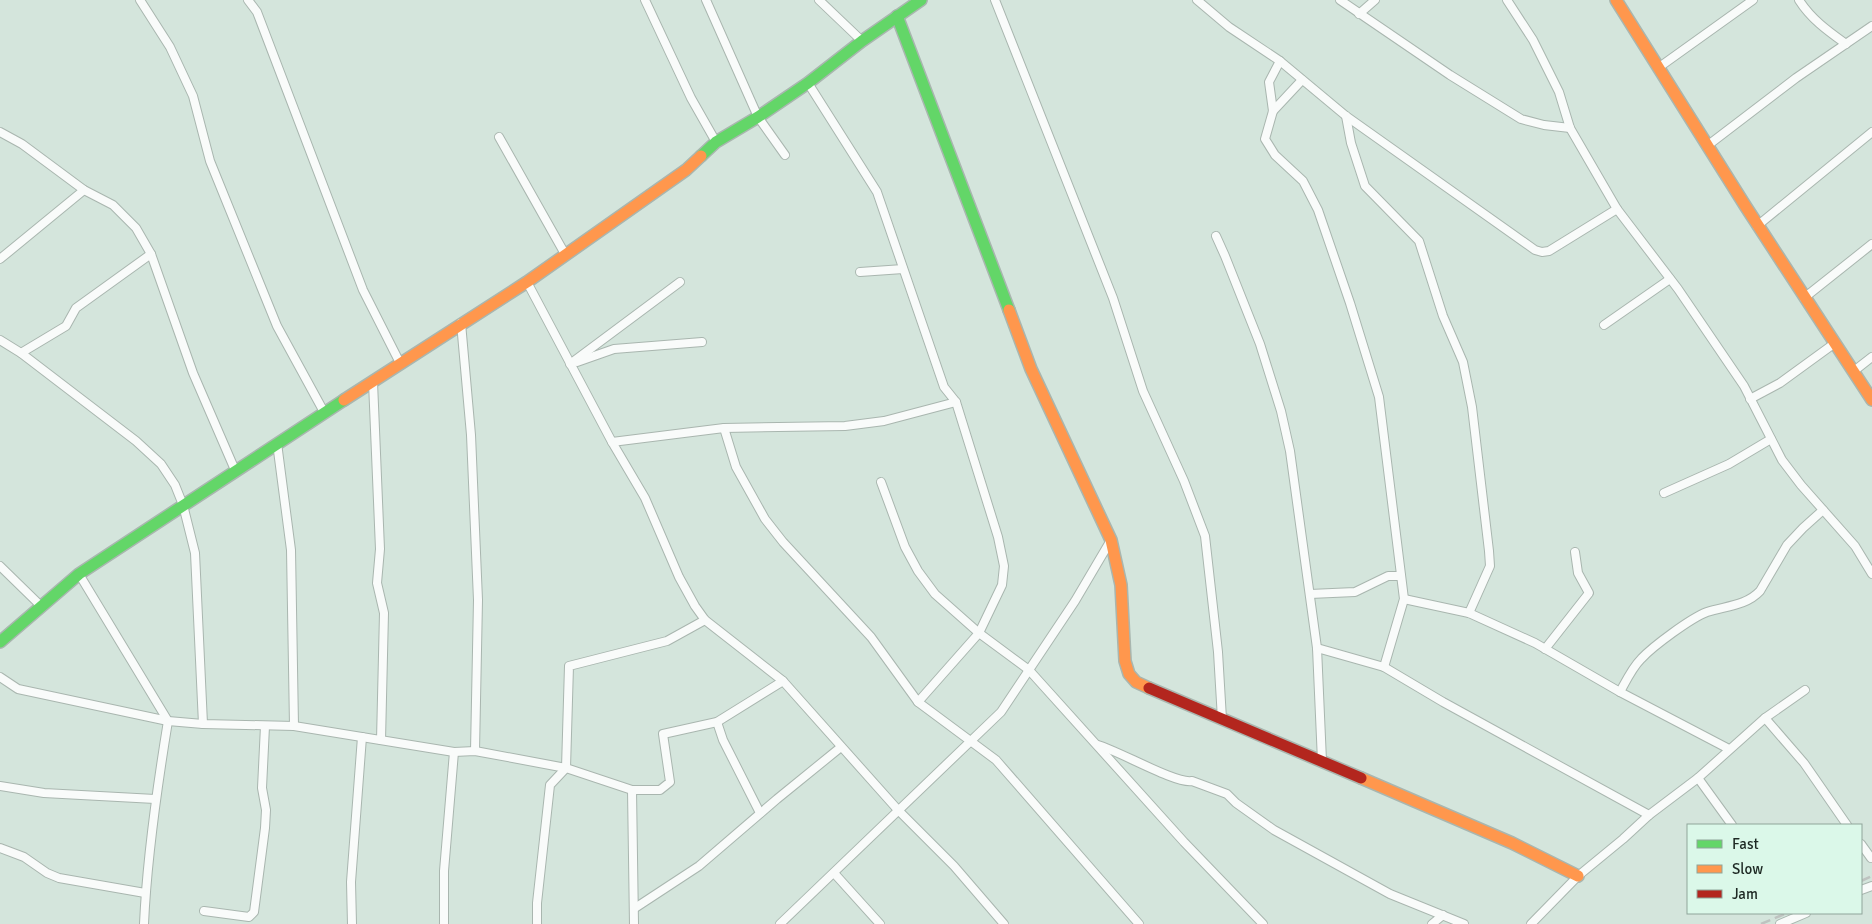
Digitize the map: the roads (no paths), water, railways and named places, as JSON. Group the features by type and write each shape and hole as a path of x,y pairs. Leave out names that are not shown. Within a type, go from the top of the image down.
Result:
{"street":[{"path":"140,0 170,47 193,96 210,161 277,326 324,412"},
{"path":"248,0 257,12 363,290 400,363"},
{"path":"645,0 691,98 716,142"},
{"path":"706,0 758,117 785,156"},
{"path":"819,0 862,41"},
{"path":"0,642 79,574 276,443 526,282 686,170 716,142 808,84 862,41 921,0"},
{"path":"995,0 1113,298 1143,390 1184,481 1205,536 1218,652 1222,719"},
{"path":"1197,0 1229,27 1280,61 1346,116 1535,250 1549,251 1617,209"},
{"path":"1340,0 1450,75 1521,119 1544,126 1570,128"},
{"path":"1359,14 1375,0"},
{"path":"1507,0 1533,40 1555,84 1570,128 1617,209 1670,279 1744,386 1782,460 1855,546 1872,574"},
{"path":"1616,0 1804,298 1872,400"},
{"path":"1658,68 1753,0"},
{"path":"1799,0 1804,8 1820,24 1846,44"},
{"path":"897,16 1031,369 1117,556 1121,578 1125,661 1129,674 1136,682 1322,760 1512,843 1578,876"},
{"path":"1707,146 1796,78 1872,26"},
{"path":"1280,61 1269,82 1273,110 1265,139 1276,154 1303,181 1318,210 1379,396 1404,598 1384,667"},
{"path":"1273,110 1302,80"},
{"path":"808,84 877,192 944,387 956,402 998,538 1004,566 1002,585 979,633 918,702"},
{"path":"1346,116 1351,143 1365,186 1419,241 1444,316 1463,362 1472,407 1490,566 1469,613"},
{"path":"0,132 22,144 84,190 113,205 136,228 151,254 193,373 235,470"},
{"path":"1758,226 1872,132"},
{"path":"499,137 565,254"},
{"path":"0,259 84,190"},
{"path":"1216,236 1226,256 1260,344 1281,411 1290,451 1317,648 1322,760"},
{"path":"1804,298 1872,244"},
{"path":"21,353 66,326 76,308 151,254"},
{"path":"860,272 904,269"},
{"path":"1604,324 1670,279"},
{"path":"526,282 612,442 645,498 678,577 694,606 705,620 783,682 898,810 954,866 1004,924"},
{"path":"570,364 680,282"},
{"path":"460,323 471,436 478,600 475,751"},
{"path":"0,340 21,353 136,441 161,464 175,485 183,505 195,553 203,724"},
{"path":"570,364 614,349 702,342"},
{"path":"1750,399 1780,383 1835,342"},
{"path":"1854,371 1872,357"},
{"path":"373,382 380,549 377,583 384,613 381,740"},
{"path":"612,442 724,428 845,426 884,421 956,402"},
{"path":"724,428 736,467 765,519 783,542 871,637 918,702 996,760 1139,924"},
{"path":"1664,494 1729,464 1771,439"},
{"path":"276,443 291,550 294,726"},
{"path":"881,482 906,547 918,571 935,594 979,633 1029,670 1184,842 1263,924"},
{"path":"1620,692 1640,660 1665,638 1705,613 1754,598 1787,545 1802,528 1823,510"},
{"path":"780,924 1001,712 1076,601 1111,540"},
{"path":"1545,649 1589,593 1578,573 1575,552"},
{"path":"0,566 42,606"},
{"path":"79,574 168,721 155,799 145,893 144,924"},
{"path":"1310,594 1355,592 1388,576 1402,576"},
{"path":"1404,598 1469,613 1545,649 1620,692 1729,749"},
{"path":"537,924 536,903 550,785 566,768 570,666 667,640 705,620"},
{"path":"1317,648 1384,667 1442,702 1648,815"},
{"path":"0,677 18,689 168,721 203,724 294,726 454,752 475,751 566,768 632,790 660,790 670,782 664,734 717,722 783,682"},
{"path":"1531,924 1578,876 1648,815 1698,778 1765,718 1804,690"},
{"path":"1765,718 1804,763 1846,824"},
{"path":"717,722 723,740 760,813"},
{"path":"204,911 249,917 254,912 265,828 266,810 262,788 265,726"},
{"path":"352,924 351,882 362,737"},
{"path":"1097,744 1115,750 1186,782 1192,781 1227,794 1236,803 1282,835 1390,894 1464,924"},
{"path":"635,908 699,866 841,747"},
{"path":"444,924 444,871 454,752"},
{"path":"1698,778 1731,824"},
{"path":"0,786 44,793 155,799"},
{"path":"632,790 634,924"},
{"path":"1862,845 1871,858"},
{"path":"0,848 24,857 47,873 59,878 145,893"},
{"path":"834,874 880,924"},
{"path":"1780,924 1804,914"},
{"path":"1432,924 1443,915"}],"railway":[{"path":"1862,881 1872,876"},
{"path":"1761,924 1785,914"}]}
